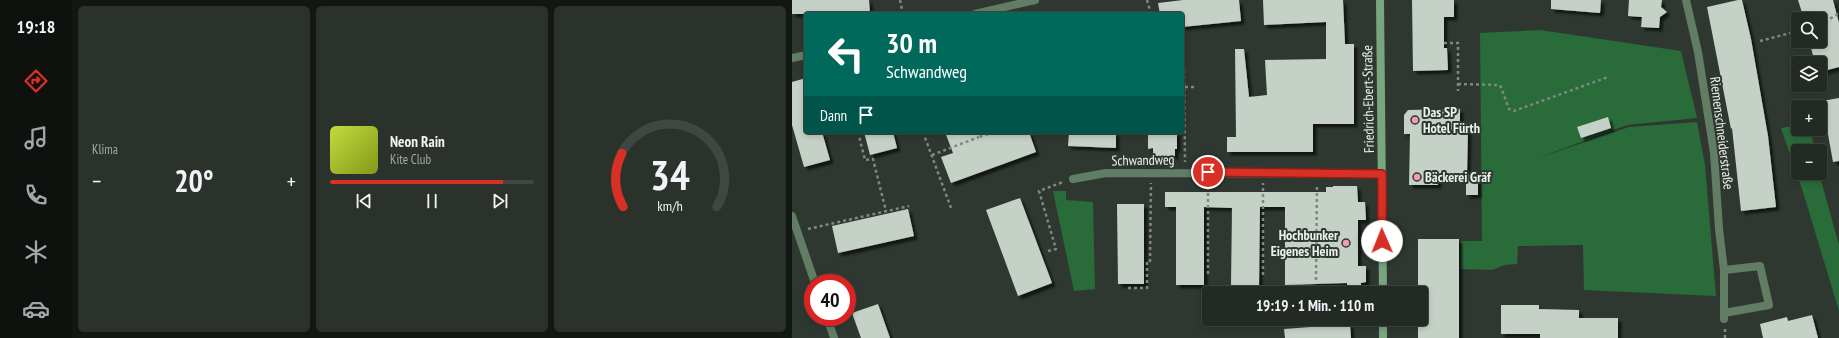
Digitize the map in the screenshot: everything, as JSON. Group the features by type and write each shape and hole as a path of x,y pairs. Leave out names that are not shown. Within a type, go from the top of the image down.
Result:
{"street":[{"path":"983,12 1035,0"},
{"name":"Friedrich-Ebert-Straße","path":"1380,0 1383,286"},
{"name":"Riemenschneiderstraße","path":"1686,0 1698,52 1714,153 1719,229 1724,270 1724,316 1769,305 1760,266 1724,270"},
{"path":"792,58 804,55"},
{"name":"Schwandweg","path":"1073,179 1106,173 1151,172 1382,174"},
{"path":"792,216 812,274"},
{"path":"830,326 834,338"},
{"path":"1383,326 1383,338"}],"path":[{"path":"900,0 903,12"},
{"path":"1147,0 1150,12"},
{"path":"1827,21 1839,13"},
{"path":"1760,41 1791,33"},
{"path":"1444,43 1458,43 1458,91"},
{"path":"1184,67 1186,172"},
{"path":"1458,84 1499,85 1509,109 1514,111 1608,77"},
{"path":"1185,87 1196,87"},
{"path":"858,134 865,160 873,159 886,211"},
{"path":"924,134 951,208"},
{"path":"932,155 988,134"},
{"path":"1128,288 1147,288 1146,262 1150,262 1151,172"},
{"path":"1208,172 1208,274"},
{"path":"1262,275 1263,173"},
{"path":"1316,280 1318,174"},
{"path":"1048,252 1056,249 1038,191 1073,179"},
{"path":"798,231 910,206"}],"green space":[{"path":"1540,30 1681,51 1697,118 1627,125 1535,159 1629,127 1697,122 1705,165 1716,296 1584,290 1583,245 1518,246 1517,264 1505,265 1492,270 1461,269 1461,241 1482,241 1480,33"},
{"path":"1791,126 1791,136 1812,136 1813,144 1791,144 1791,157 1781,128"},
{"path":"1799,180 1821,180 1839,245 1839,311"},
{"path":"1053,191 1066,191 1066,200 1093,202 1095,289 1074,291"}],"building":[{"path":"792,0 869,0 870,12 804,12 804,14 792,14"},
{"path":"1183,0 1239,0 1241,21 1184,27 1184,12 1160,12 1158,3"},
{"path":"1263,0 1343,0 1345,44 1354,44 1354,124 1313,124 1313,152 1227,152 1227,137 1236,137 1235,49 1244,49 1249,97 1267,95 1265,60 1326,59 1326,22 1264,25"},
{"path":"1412,0 1454,0 1454,17 1444,17 1444,48 1447,48 1448,70 1413,71"},
{"path":"1551,0 1601,0 1600,13 1551,9"},
{"path":"1629,0 1662,0 1661,7 1667,12 1660,17 1659,28 1641,27 1642,17 1628,16"},
{"path":"1742,0 1751,39 1768,136 1776,207 1741,211 1732,128 1731,129 1707,7"},
{"path":"1798,0 1833,0 1839,23 1839,67 1827,70 1827,56 1813,56 1811,48 1827,48 1827,12 1802,12"},
{"path":"804,79 804,134 823,134 830,160 804,167 792,125 792,82"},
{"path":"1839,98 1839,161 1833,162 1827,129 1827,100"},
{"path":"1460,109 1460,123 1466,123 1468,130 1467,174 1478,174 1478,195 1466,195 1466,176 1438,176 1438,185 1409,185 1410,134 1404,134 1404,115 1408,110"},
{"path":"1608,117 1611,128 1581,138 1577,127"},
{"path":"865,134 894,134 897,148 870,155"},
{"path":"946,134 1030,134 1036,152 951,183 941,157 953,153"},
{"path":"1069,134 1116,134 1116,148 1068,146"},
{"path":"1148,134 1177,134 1177,149 1175,149 1175,156 1153,156 1153,148 1148,149"},
{"path":"1357,186 1358,202 1365,202 1366,220 1358,220 1358,266 1366,266 1366,282 1361,283 1361,286 1347,286 1347,283 1285,285 1285,207 1260,207 1259,285 1231,285 1232,208 1204,207 1204,285 1176,285 1176,207 1165,207 1165,192 1326,192 1326,187"},
{"path":"1020,198 1052,283 1018,296 986,210"},
{"path":"1117,204 1144,204 1144,284 1118,284"},
{"path":"908,209 914,236 838,253 832,226"},
{"path":"1418,239 1459,239 1459,338 1418,338 1418,326 1428,326 1428,286 1418,286"},
{"path":"878,304 890,338 861,338 856,324 856,312"},
{"path":"1501,305 1539,305 1539,309 1579,310 1579,318 1618,318 1618,338 1540,338 1540,334 1501,334"},
{"path":"1812,315 1818,338 1763,338 1760,324 1787,317 1788,321"},
{"path":"1324,326 1350,326 1351,338 1285,338 1284,329"}],"place":[{"name":"Das SP Hotel Fürth","path":"1415,120"},
{"name":"Bäckerei Gräf","path":"1417,177"},
{"name":"Hochbunker Eigenes Heim","path":"1346,243"}],"route":[{"path":"1208,172 1382,174 1382,241"}]}
